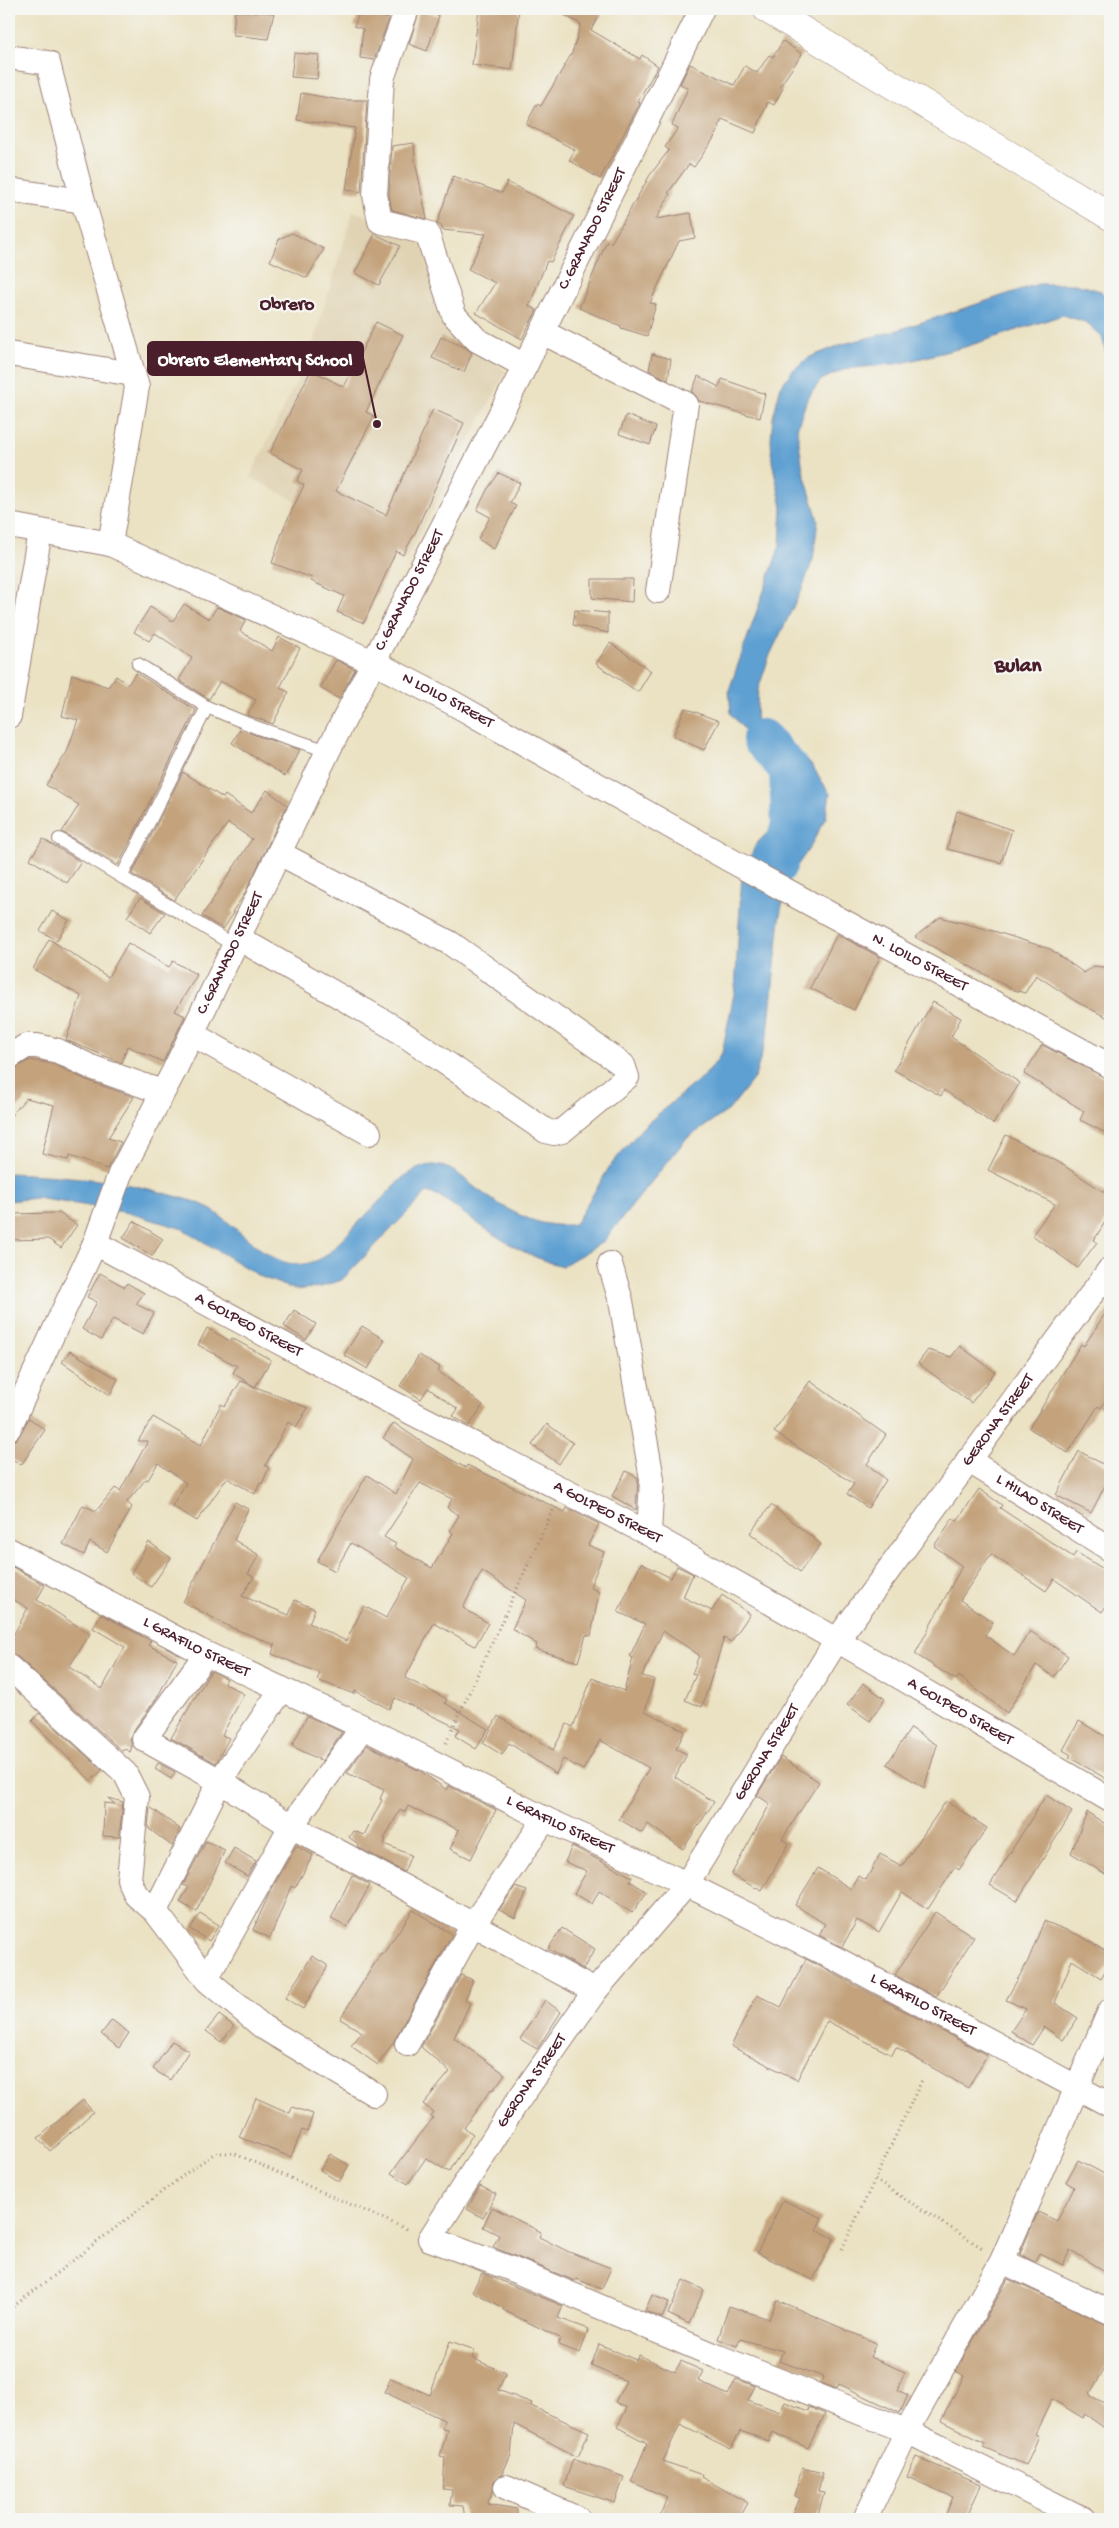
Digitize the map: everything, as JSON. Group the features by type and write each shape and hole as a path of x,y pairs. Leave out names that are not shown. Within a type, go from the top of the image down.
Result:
{"street":[{"path":"407,9 382,80 375,195 380,220 427,233 454,315 477,340 525,366"},
{"name":"C.GRANADO STREET","path":"9,1428 95,1243 103,1216 120,1174 192,1034 328,751 525,366 702,9"},
{"path":"768,9 1110,216"},
{"path":"9,57 48,63 83,201 137,387 110,544"},
{"path":"9,190 83,201"},
{"path":"542,332 686,404 658,591"},
{"path":"9,354 133,374"},
{"name":"N LOILO STREET","path":"9,525 110,544 373,662 453,703 730,860"},
{"path":"10,702 40,531"},
{"path":"236,942 393,1026 546,1131 554,1133 562,1131 627,1077 623,1065 450,943 279,853"},
{"name":"N. LOILO STREET","path":"730,860 800,896 1110,1066"},
{"path":"192,1034 369,1133"},
{"path":"9,1057 15,1051 26,1046 37,1046 58,1051 91,1066 162,1092"},
{"name":"A GOLPEO STREET","path":"95,1243 387,1400 648,1533 837,1640 1110,1800"},
{"path":"610,1264 621,1301 652,1479 648,1533"},
{"name":"GERONA STREET","path":"430,2239 515,2105 595,1991 686,1885 837,1640 968,1460 1109,1274"},
{"name":"L HILAO STREET","path":"968,1460 1110,1549"},
{"name":"L GRAFILO STREET","path":"9,1550 206,1654 363,1727 545,1819 686,1885 842,1962 1110,2105"},
{"path":"125,1773 144,1740 206,1654"},
{"path":"9,1667 125,1773 137,1797 129,1879 136,1896 155,1911 206,1978 263,2027 374,2094"},
{"path":"155,1911 220,1781 282,1689"},
{"path":"206,1978 291,1826 363,1727"},
{"path":"144,1740 220,1781 291,1826 474,1923 595,1991"},
{"path":"407,2044 474,1923 545,1819"},
{"path":"866,2519 907,2431 1002,2261 1110,2011"},
{"path":"430,2239 509,2268 716,2356 907,2431 1083,2519"},
{"path":"1002,2261 1110,2312"},
{"path":"506,2487 578,2519"}],"lane":[{"path":"138,664 207,707 258,728 328,751"},
{"path":"122,876 207,707"},
{"path":"60,839 236,942"}],"path":[{"path":"436,1764 563,1490"},
{"path":"842,2249 922,2080"},
{"path":"9,2310 149,2200 215,2153 233,2153 430,2239"},
{"path":"875,2180 1002,2261"}],"shaded area":[{"path":"353,211 420,237 449,324 506,372 406,560 250,477 309,356"}],"water":[{"path":"1038,284 1075,284 1101,291 1110,305 1110,369 1102,337 1085,322 1063,315 965,347 902,363 845,369 821,380 807,399 797,429 803,470 818,520 813,559 802,589 769,657 758,690 756,718 762,732 811,764 830,794 826,817 810,847 791,875 781,909 768,1032 755,1077 729,1110 686,1139 603,1242 562,1266 545,1261 513,1246 441,1197 427,1192 342,1280 321,1287 296,1290 259,1276 183,1229 129,1213 82,1205 36,1198 9,1201 9,1173 70,1177 131,1185 201,1204 216,1213 276,1259 292,1264 309,1263 327,1255 402,1178 413,1171 434,1165 452,1170 488,1197 523,1217 549,1224 575,1224 610,1166 643,1127 709,1071 722,1053 735,989 742,875 756,844 776,824 795,810 800,796 731,714 729,690 780,545 782,507 772,461 771,439 773,417 781,386 793,370 810,357 843,344 895,331"}],"building":[{"path":"361,9 389,19 374,60 360,58 363,29 354,26"},
{"path":"420,9 439,16 427,51 409,44"},
{"path":"479,9 519,9 512,70 472,65"},
{"path":"553,9 603,9 591,30 640,59 642,55 658,66 638,101 640,103 600,179 569,160 575,150 526,124 537,104 541,106 572,53 581,24"},
{"path":"235,11 274,13 268,39 233,35"},
{"path":"783,41 802,54 780,86 783,88 774,105 768,102 755,133 722,119 714,138 694,167 689,164 668,193 670,194 656,219 691,213 695,238 679,241 650,303 656,304 647,336 621,328 621,326 579,308 607,241 611,243 650,175 669,150 665,147 678,128 672,125 688,88 680,84 690,64 734,85 745,66 757,73 769,55 773,57"},
{"path":"294,53 319,55 317,79 291,77"},
{"path":"301,93 340,100 367,100 361,192 346,190 355,128 297,120"},
{"path":"414,143 415,161 427,219 392,210 389,194 392,146"},
{"path":"453,176 502,193 507,182 574,216 551,262 547,261 529,306 537,310 522,339 476,313 495,283 468,269 486,234 442,230 442,226 437,224"},
{"path":"292,233 324,249 307,278 270,261 279,239"},
{"path":"375,234 400,246 379,285 355,273"},
{"path":"376,322 403,335 366,412 374,416 336,491 386,515 433,409 464,423 415,533 403,555 396,551 364,623 337,612 344,596 311,581 312,578 272,563 284,527 304,485 297,481 303,470 270,453 311,370 344,387"},
{"path":"441,337 465,347 472,353 464,372 432,358"},
{"path":"652,354 671,359 668,380 649,370"},
{"path":"698,376 719,387 722,379 765,394 760,418 699,401 692,392"},
{"path":"626,415 656,427 650,445 619,434"},
{"path":"499,473 520,483 510,503 516,506 494,549 478,539 490,517 477,510 487,490"},
{"path":"592,579 633,579 632,602 592,598"},
{"path":"184,604 209,619 217,607 246,620 240,631 272,651 279,637 300,648 280,688 289,692 273,724 247,715 256,700 220,681 209,699 179,680 192,658 155,633 149,641 134,632 150,607 173,621"},
{"path":"575,610 608,613 608,633 573,625"},
{"path":"610,643 651,671 638,692 596,664"},
{"path":"336,660 355,669 339,699 320,688"},
{"path":"136,673 196,710 118,865 62,832 79,805 46,785 67,752 78,720 62,716 72,674 108,687 116,676 128,684"},
{"path":"685,708 719,721 704,750 673,736"},
{"path":"240,730 300,750 285,776 232,743"},
{"path":"183,772 223,798 225,795 251,813 267,790 287,805 244,895 223,929 202,916 252,839 228,823 174,900 132,874"},
{"path":"957,811 1012,830 1001,863 947,849"},
{"path":"43,839 81,862 67,883 30,859"},
{"path":"140,898 165,913 150,933 127,917"},
{"path":"52,911 69,920 57,940 40,931"},
{"path":"940,917 997,932 1050,949 1084,973 1094,966 1110,968 1110,1019 1077,1002 1036,975 1025,993 1014,990 915,937"},
{"path":"837,934 880,957 854,1010 810,988"},
{"path":"49,939 108,977 128,943 169,967 173,961 197,975 175,1011 185,1016 163,1062 127,1046 122,1063 66,1040 81,996 33,969"},
{"path":"933,1002 961,1018 951,1037 1020,1083 993,1124 944,1090 941,1096 894,1070"},
{"path":"1042,1045 1110,1080 1110,1135 1080,1120 1084,1111 1024,1074"},
{"path":"30,1060 53,1064 86,1080 134,1097 108,1138 121,1142 107,1169 69,1156 68,1160 42,1154 54,1105 26,1098 9,1118 9,1086 13,1070"},
{"path":"1006,1135 1063,1165 1110,1196 1110,1214 1094,1240 1097,1242 1078,1268 1032,1235 1055,1204 988,1170"},
{"path":"59,1213 77,1225 61,1248 48,1239 9,1240 9,1214"},
{"path":"134,1221 163,1239 152,1256 123,1238"},
{"path":"100,1273 125,1287 127,1283 144,1293 136,1304 154,1313 143,1334 113,1319 101,1340 82,1329 97,1302 87,1297"},
{"path":"1110,1306 1110,1393 1101,1408 1098,1406 1068,1453 1029,1428 1081,1344 1084,1346"},
{"path":"294,1310 316,1324 306,1340 284,1326"},
{"path":"362,1326 385,1340 368,1369 344,1355"},
{"path":"207,1328 230,1341 232,1338 271,1360 255,1387 233,1373 237,1366 198,1345"},
{"path":"960,1346 995,1372 971,1403 918,1363 928,1350 951,1357"},
{"path":"70,1351 118,1379 110,1395 62,1362"},
{"path":"419,1355 440,1367 438,1371 483,1405 469,1426 453,1416 458,1409 428,1388 421,1399 400,1386"},
{"path":"241,1381 308,1408 296,1427 288,1422 265,1466 269,1467 262,1484 260,1483 255,1494 227,1478 197,1521 172,1506 186,1483 158,1463 148,1480 146,1479 127,1502 132,1507 107,1552 90,1542 84,1555 63,1544 83,1505 96,1511 115,1488 120,1491 148,1441 138,1441 153,1417 201,1445 221,1404 225,1406"},
{"path":"810,1381 886,1435 867,1464 886,1480 868,1508 847,1494 854,1484 774,1432"},
{"path":"29,1418 45,1430 21,1465 9,1457 9,1442 17,1439"},
{"path":"394,1423 426,1445 466,1468 467,1465 565,1512 567,1508 599,1524 588,1545 604,1552 590,1587 599,1592 591,1636 586,1635 578,1662 535,1649 537,1644 512,1629 526,1600 482,1571 463,1608 488,1623 475,1646 434,1623 405,1678 447,1699 445,1703 488,1729 476,1749 455,1736 460,1729 395,1698 389,1709 355,1691 354,1694 317,1680 320,1673 272,1654 275,1645 230,1627 183,1602 235,1502 248,1509 234,1540 259,1555 248,1574 254,1577 242,1596 289,1615 295,1600 315,1609 309,1623 346,1641 364,1606 386,1618 409,1578 351,1543 335,1571 317,1561 367,1475 396,1494 413,1459 383,1438","holes":["420,1483 452,1499 447,1508 459,1515 450,1531 453,1533 432,1568 394,1547 396,1544 384,1537"]},
{"path":"547,1424 573,1443 559,1464 532,1445"},
{"path":"1079,1451 1110,1468 1110,1476 1091,1513 1056,1495"},
{"path":"626,1471 638,1478 636,1510 612,1496"},
{"path":"979,1489 1002,1505 1000,1508 1073,1557 1076,1552 1110,1573 1110,1600 1102,1612 1054,1579 1046,1591 991,1554 960,1600 993,1622 985,1635 1014,1656 1030,1631 1068,1656 1054,1677 1036,1665 1007,1713 959,1676 956,1680 915,1654 962,1566 934,1546 953,1518 957,1521"},
{"path":"771,1505 821,1544 800,1572 750,1533"},
{"path":"149,1542 171,1558 151,1587 131,1573"},
{"path":"641,1563 671,1578 677,1566 693,1574 683,1597 712,1611 722,1595 750,1614 731,1642 724,1638 702,1707 685,1700 696,1675 692,1674 699,1655 663,1631 642,1676 654,1679 645,1711 685,1731 676,1749 687,1754 675,1777 714,1802 683,1849 648,1824 642,1833 619,1819 649,1768 600,1740 583,1770 563,1759 556,1774 509,1743 502,1755 483,1743 498,1716 553,1750 567,1724 573,1727 592,1678 624,1691 633,1658 630,1656 645,1624 618,1612"},
{"path":"9,1565 45,1585 37,1600 90,1634 69,1667 102,1689 125,1647 93,1628 101,1614 151,1641 148,1645 177,1660 158,1696 133,1731 130,1739 132,1746 130,1752 125,1749 122,1751 18,1657 9,1654 9,1643 28,1608 9,1597"},
{"path":"211,1671 227,1679 224,1683 244,1694 222,1735 229,1738 216,1763 171,1738"},
{"path":"863,1683 885,1699 870,1721 847,1705"},
{"path":"39,1713 102,1770 91,1781 32,1721"},
{"path":"307,1716 342,1732 322,1761 292,1746"},
{"path":"1079,1721 1110,1739 1110,1781 1069,1757 1071,1755 1063,1750"},
{"path":"911,1728 937,1745 924,1788 887,1764"},
{"path":"367,1745 420,1771 447,1790 449,1786 496,1810 471,1859 450,1849 459,1830 408,1806 405,1812 400,1810 384,1839 386,1840 384,1844 411,1855 404,1872 358,1847 359,1845 349,1837 353,1831 364,1835 382,1800 380,1799 384,1790 347,1773"},
{"path":"781,1757 819,1782 782,1839 789,1843 762,1891 731,1875 770,1804 757,1795"},
{"path":"158,1763 175,1772 171,1779 155,1769"},
{"path":"1046,1795 1072,1812 1017,1901 990,1885"},
{"path":"108,1798 123,1802 119,1837 103,1836 104,1803 115,1804"},
{"path":"946,1801 987,1828 959,1870 955,1867 928,1909 902,1892 879,1932 857,1920 842,1947 819,1935 825,1924 795,1905 818,1868 851,1889 858,1876 866,1880 880,1854 902,1866"},
{"path":"150,1807 180,1829 172,1846 148,1828"},
{"path":"1087,1812 1110,1827 1110,1877 1071,1853"},
{"path":"206,1841 225,1850 196,1912 180,1902 189,1887 183,1885"},
{"path":"296,1846 313,1855 295,1888 291,1886 270,1938 253,1930 269,1894"},
{"path":"572,1846 632,1877 630,1881 647,1892 632,1913 599,1891 592,1904 574,1893 587,1871 565,1862"},
{"path":"234,1848 256,1861 247,1876 225,1863"},
{"path":"352,1875 370,1885 347,1927 331,1919"},
{"path":"515,1887 527,1891 515,1918 499,1910"},
{"path":"413,1910 452,1934 394,2041 378,2065 351,2046 362,2032 340,2019 381,1953 383,1954"},
{"path":"935,1912 974,1937 936,1997 895,1975"},
{"path":"200,1913 219,1925 209,1941 190,1929"},
{"path":"1044,1921 1081,1936 1110,1954 1110,1963 1101,1978 1072,1960 1055,2003 1078,2018 1063,2040 1044,2027 1032,2045 1011,2031 1026,2009 1006,2000 1028,1961"},
{"path":"562,1928 595,1949 583,1969 548,1949"},
{"path":"312,1956 327,1965 327,1968 303,2009 285,1998"},
{"path":"806,1959 987,2055 968,2088 896,2047 892,2055 827,2021 797,2080 731,2046 757,1995 781,2007"},
{"path":"461,1975 473,1980 465,2000 470,2003 454,2038 505,2074 493,2090 491,2089 464,2128 473,2134 449,2172 426,2158 408,2184 391,2173 433,2118 430,2116 433,2112 423,2104 450,2072 421,2047"},
{"path":"545,2000 561,2012 537,2049 520,2039"},
{"path":"219,2015 234,2026 221,2042 206,2031"},
{"path":"112,2020 129,2033 119,2048 101,2034"},
{"path":"172,2041 189,2051 170,2080 153,2069"},
{"path":"256,2098 290,2113 292,2107 313,2114 307,2132 302,2130 291,2157 239,2137"},
{"path":"83,2100 93,2112 50,2151 38,2138"},
{"path":"330,2154 349,2165 339,2182 320,2170"},
{"path":"1078,2160 1110,2177 1110,2274 1070,2250 1063,2265 1039,2253 1035,2262 1020,2254 1038,2212 1057,2221 1074,2187 1066,2182"},
{"path":"480,2186 496,2194 483,2218 467,2209"},
{"path":"783,2200 822,2218 816,2230 834,2238 813,2280 757,2253"},
{"path":"492,2207 541,2232 539,2237 569,2252 611,2268 602,2289 576,2279 575,2281 493,2247 499,2235 483,2227"},
{"path":"482,2273 563,2306 558,2318 589,2329 580,2353 558,2345 560,2338 503,2310 504,2308 472,2291"},
{"path":"1008,2279 1110,2326 1110,2359 1089,2395 1110,2406 1110,2432 1085,2414 1083,2418 1052,2399 1035,2434 1039,2436 1026,2465 983,2447 985,2443 941,2421 964,2376 956,2371"},
{"path":"683,2280 704,2290 689,2324 668,2314"},
{"path":"652,2295 669,2302 662,2318 645,2311"},
{"path":"777,2300 876,2343 870,2357 905,2372 897,2390 908,2395 900,2413 839,2384 837,2389 821,2383 824,2377 779,2361 783,2351 740,2339 737,2346 718,2339 729,2306 769,2319"},
{"path":"450,2341 475,2350 472,2358 506,2373 498,2390 532,2403 531,2406 589,2432 578,2457 514,2424 511,2455 502,2474 494,2481 493,2491 487,2504 517,2509 517,2519 465,2519 463,2506 450,2505 452,2490 443,2489 445,2457 440,2456 447,2430 442,2429 444,2420 384,2392 391,2378 430,2395"},
{"path":"599,2344 636,2360 639,2355 675,2372 681,2361 703,2371 698,2381 728,2395 736,2379 755,2386 748,2400 780,2412 785,2402 808,2411 809,2407 825,2414 808,2448 773,2432 769,2441 740,2431 731,2449 680,2424 663,2461 702,2475 701,2477 748,2503 739,2519 659,2519 667,2497 631,2482 647,2443 617,2427 627,2408 615,2402 626,2381 591,2366"},
{"path":"916,2457 981,2485 966,2519 957,2519 946,2514 953,2497 907,2477"},
{"path":"573,2459 624,2477 615,2503 564,2486"},
{"path":"802,2468 823,2473 818,2491 824,2492 817,2519 791,2519 800,2498 794,2496"}],"waterway":[{"path":"762,739 789,769 791,826 777,865"}],"place":[{"name":"Obrero Elementary School","path":"377,424"}],"district":[{"name":"Obrero","path":"287,305"},
{"name":"Bulan","path":"1018,667"}]}
